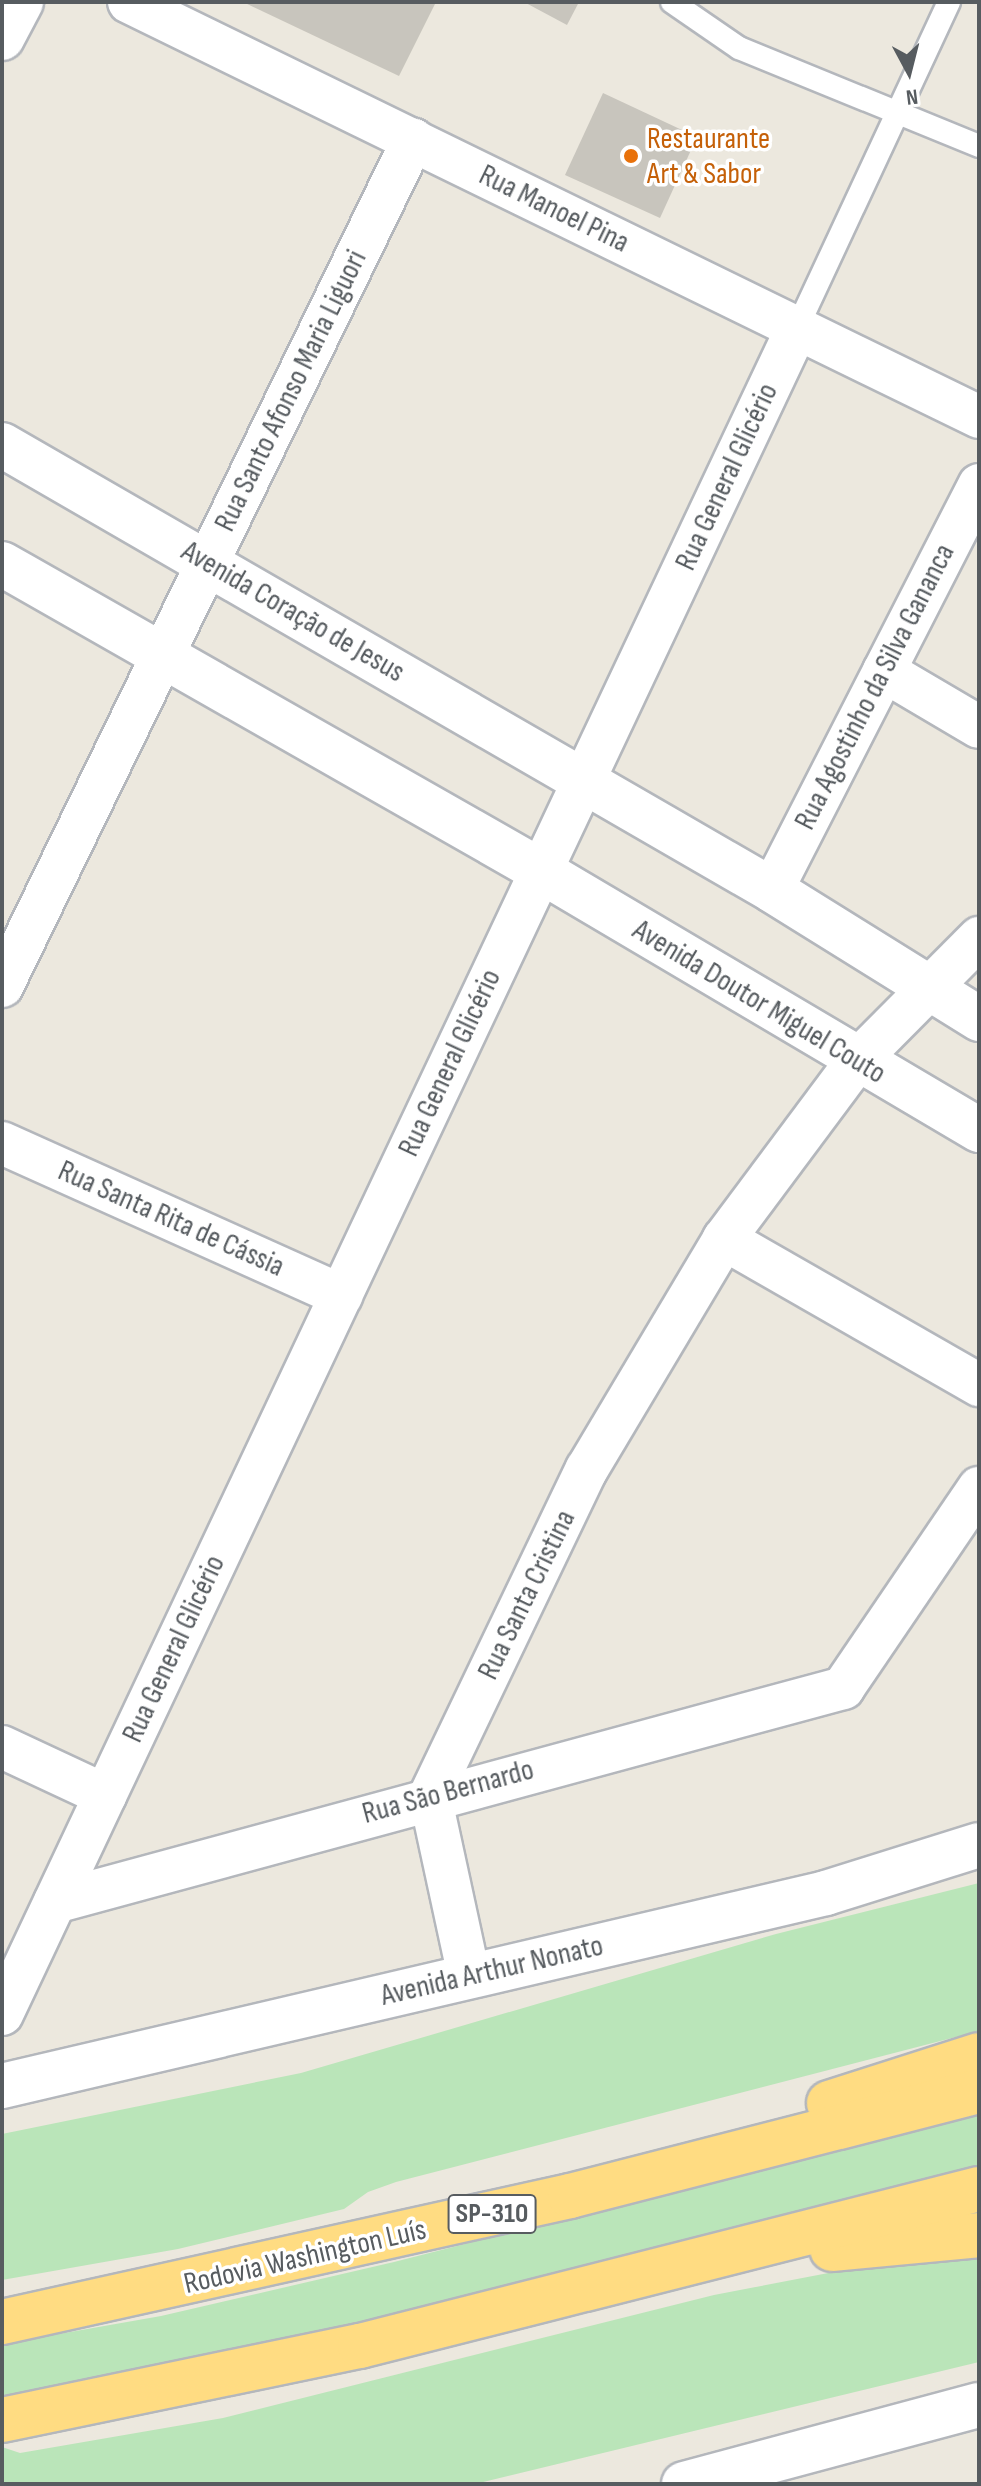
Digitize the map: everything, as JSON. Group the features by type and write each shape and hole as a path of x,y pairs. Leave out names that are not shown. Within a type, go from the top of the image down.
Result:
{"highway":[{"path":"570,2196 979,2055"},
{"name":"Rodovia Washington Luís","path":"2,2322 570,2196 979,2091"},
{"path":"2,2420 360,2346 979,2189"},
{"path":"360,2346 569,2317 826,2250 979,2235"}],"street":[{"path":"2,38 21,2"},
{"name":"Rua Manoel Pina","path":"129,2 979,417"},
{"name":"Rua Santo Afonso Maria Liguori","path":"2,986 413,140"},
{"name":"Rua General Glicério","path":"2,2014 797,328"},
{"name":"Avenida Coração de Jesus","path":"2,445 208,561 583,781"},
{"name":"Rua Agostinho da Silva Gananca","path":"772,890 979,485"},
{"path":"2,564 161,659 541,871"},
{"path":"884,671 979,727"},
{"path":"583,781 772,890 926,989 979,1019"},
{"name":"Avenida Doutor Miguel Couto","path":"541,871 856,1062 979,1130"},
{"name":"Rua Santa Cristina","path":"430,1796 587,1469 724,1239 856,1062 979,938"},
{"name":"Rua Santa Rita de Cássia","path":"2,1143 341,1295"},
{"path":"724,1239 979,1385"},
{"name":"Rua São Bernardo","path":"55,1902 430,1796 843,1688 979,1488"},
{"path":"2,1747 105,1795"},
{"path":"430,1796 469,1976"},
{"name":"Avenida Arthur Nonato","path":"2,2086 826,1893 979,1845"},
{"path":"684,2484 979,2405"}],"lane":[{"path":"672,2 739,48 979,146"},
{"name":"Rua General Glicério","path":"797,328 895,110 949,2"}],"green space":[{"path":"979,1883 979,2031 396,2182 368,2192 344,2209 178,2249 2,2280 2,2134 301,2073 776,1934"},
{"path":"979,2113 979,2167 407,2314 2,2400 2,2344 161,2316 394,2262"},
{"path":"979,2259 979,2362 475,2484 2,2484 2,2447 20,2453 223,2418 714,2295 844,2270"}],"building":[{"path":"243,2 436,2 399,76"},
{"path":"524,2 579,2 567,25"},
{"name":"Restaurante Art & Sabor","path":"603,93 697,137 660,218 565,175"}],"place":[{"name":"Restaurante Art & Sabor","path":"631,156"}]}
